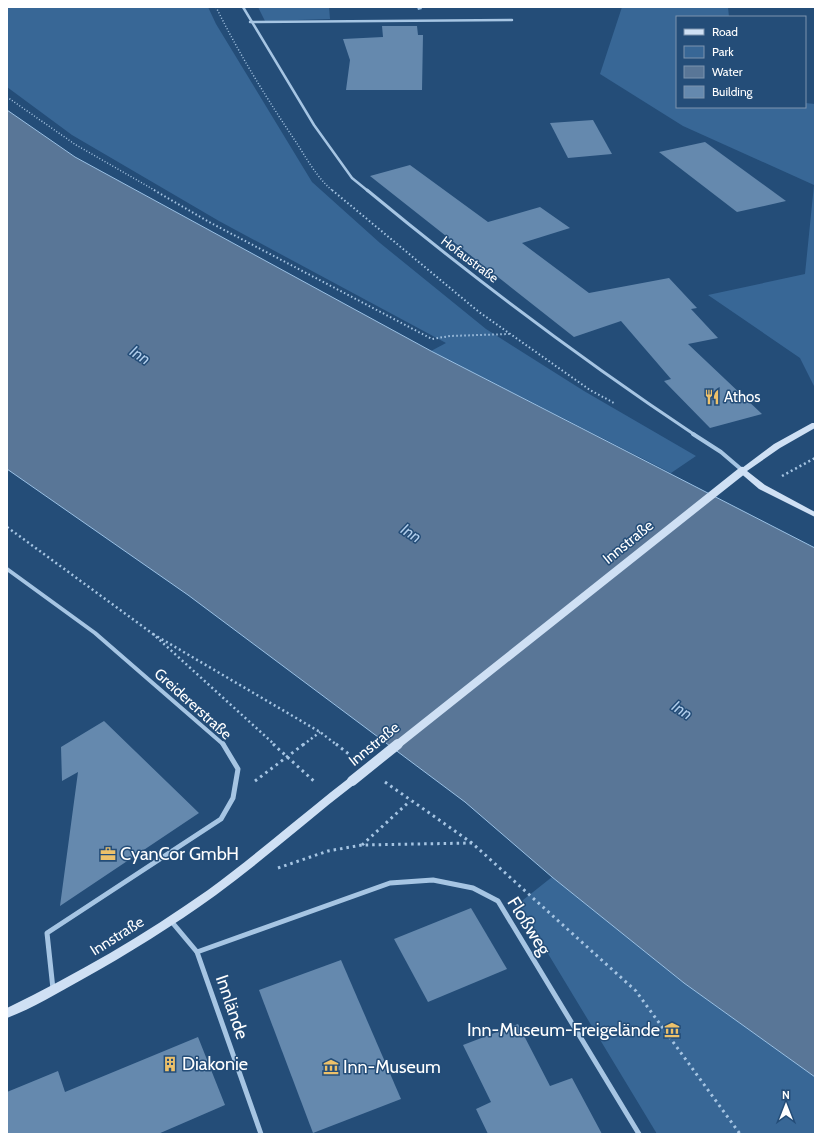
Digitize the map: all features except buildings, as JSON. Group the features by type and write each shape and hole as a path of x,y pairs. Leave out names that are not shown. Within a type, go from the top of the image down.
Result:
{"main road":[{"name":"Innstraße","path":"7,1013 53,991 114,957 214,891 742,471 777,446 815,425"},
{"path":"742,471 762,487 815,515"}],"street":[{"name":"Hofaustraße","path":"243,7 250,22 314,125 352,178 421,235 614,380 721,452 742,471"},
{"path":"250,22 512,20"},
{"name":"Greidererstraße","path":"7,569 94,633 224,745 238,769 233,798 221,819 47,933 53,991"},
{"name":"Floßweg","path":"197,952 390,883 433,880 473,888 498,901 639,1134"},
{"name":"Innlände","path":"170,920 197,952 261,1134"}],"path":[{"path":"7,97 76,145 209,222 432,339 450,336 510,334"},
{"path":"762,487 815,458"},
{"path":"7,527 152,634 331,797"},
{"path":"152,634 320,732 356,760"},
{"path":"233,798 320,732"},
{"path":"380,778 410,801 472,843 636,991 740,1134"},
{"path":"362,845 410,801"},
{"path":"271,871 328,851 362,845 472,843"}],"green space":[{"path":"7,7 208,7 216,24 312,182 380,243 486,329 584,391 696,456 671,473 431,351 446,343 219,221 72,135 7,87"},
{"path":"258,7 329,7 330,19 265,21"},
{"path":"622,7 728,7 729,16 676,16 676,108 806,108 806,103 815,104 815,388 800,358 708,295 805,274 814,185 683,126 600,74"},
{"name":"Inn-Museum-Freigelände","path":"552,877 684,983 815,1077 815,1134 657,1134 518,904"}],"water":[{"name":"Inn","path":"7,110 75,157 431,351 815,548 815,1077 684,983 552,877 465,802 188,595 7,469"}],"place":[{"name":"Athos","path":"712,397"},
{"name":"CyanCor GmbH","path":"108,854"},
{"name":"Inn-Museum-Freigelände","path":"672,1030"},
{"name":"Diakonie","path":"170,1064"},
{"name":"Inn-Museum","path":"331,1067"}]}
